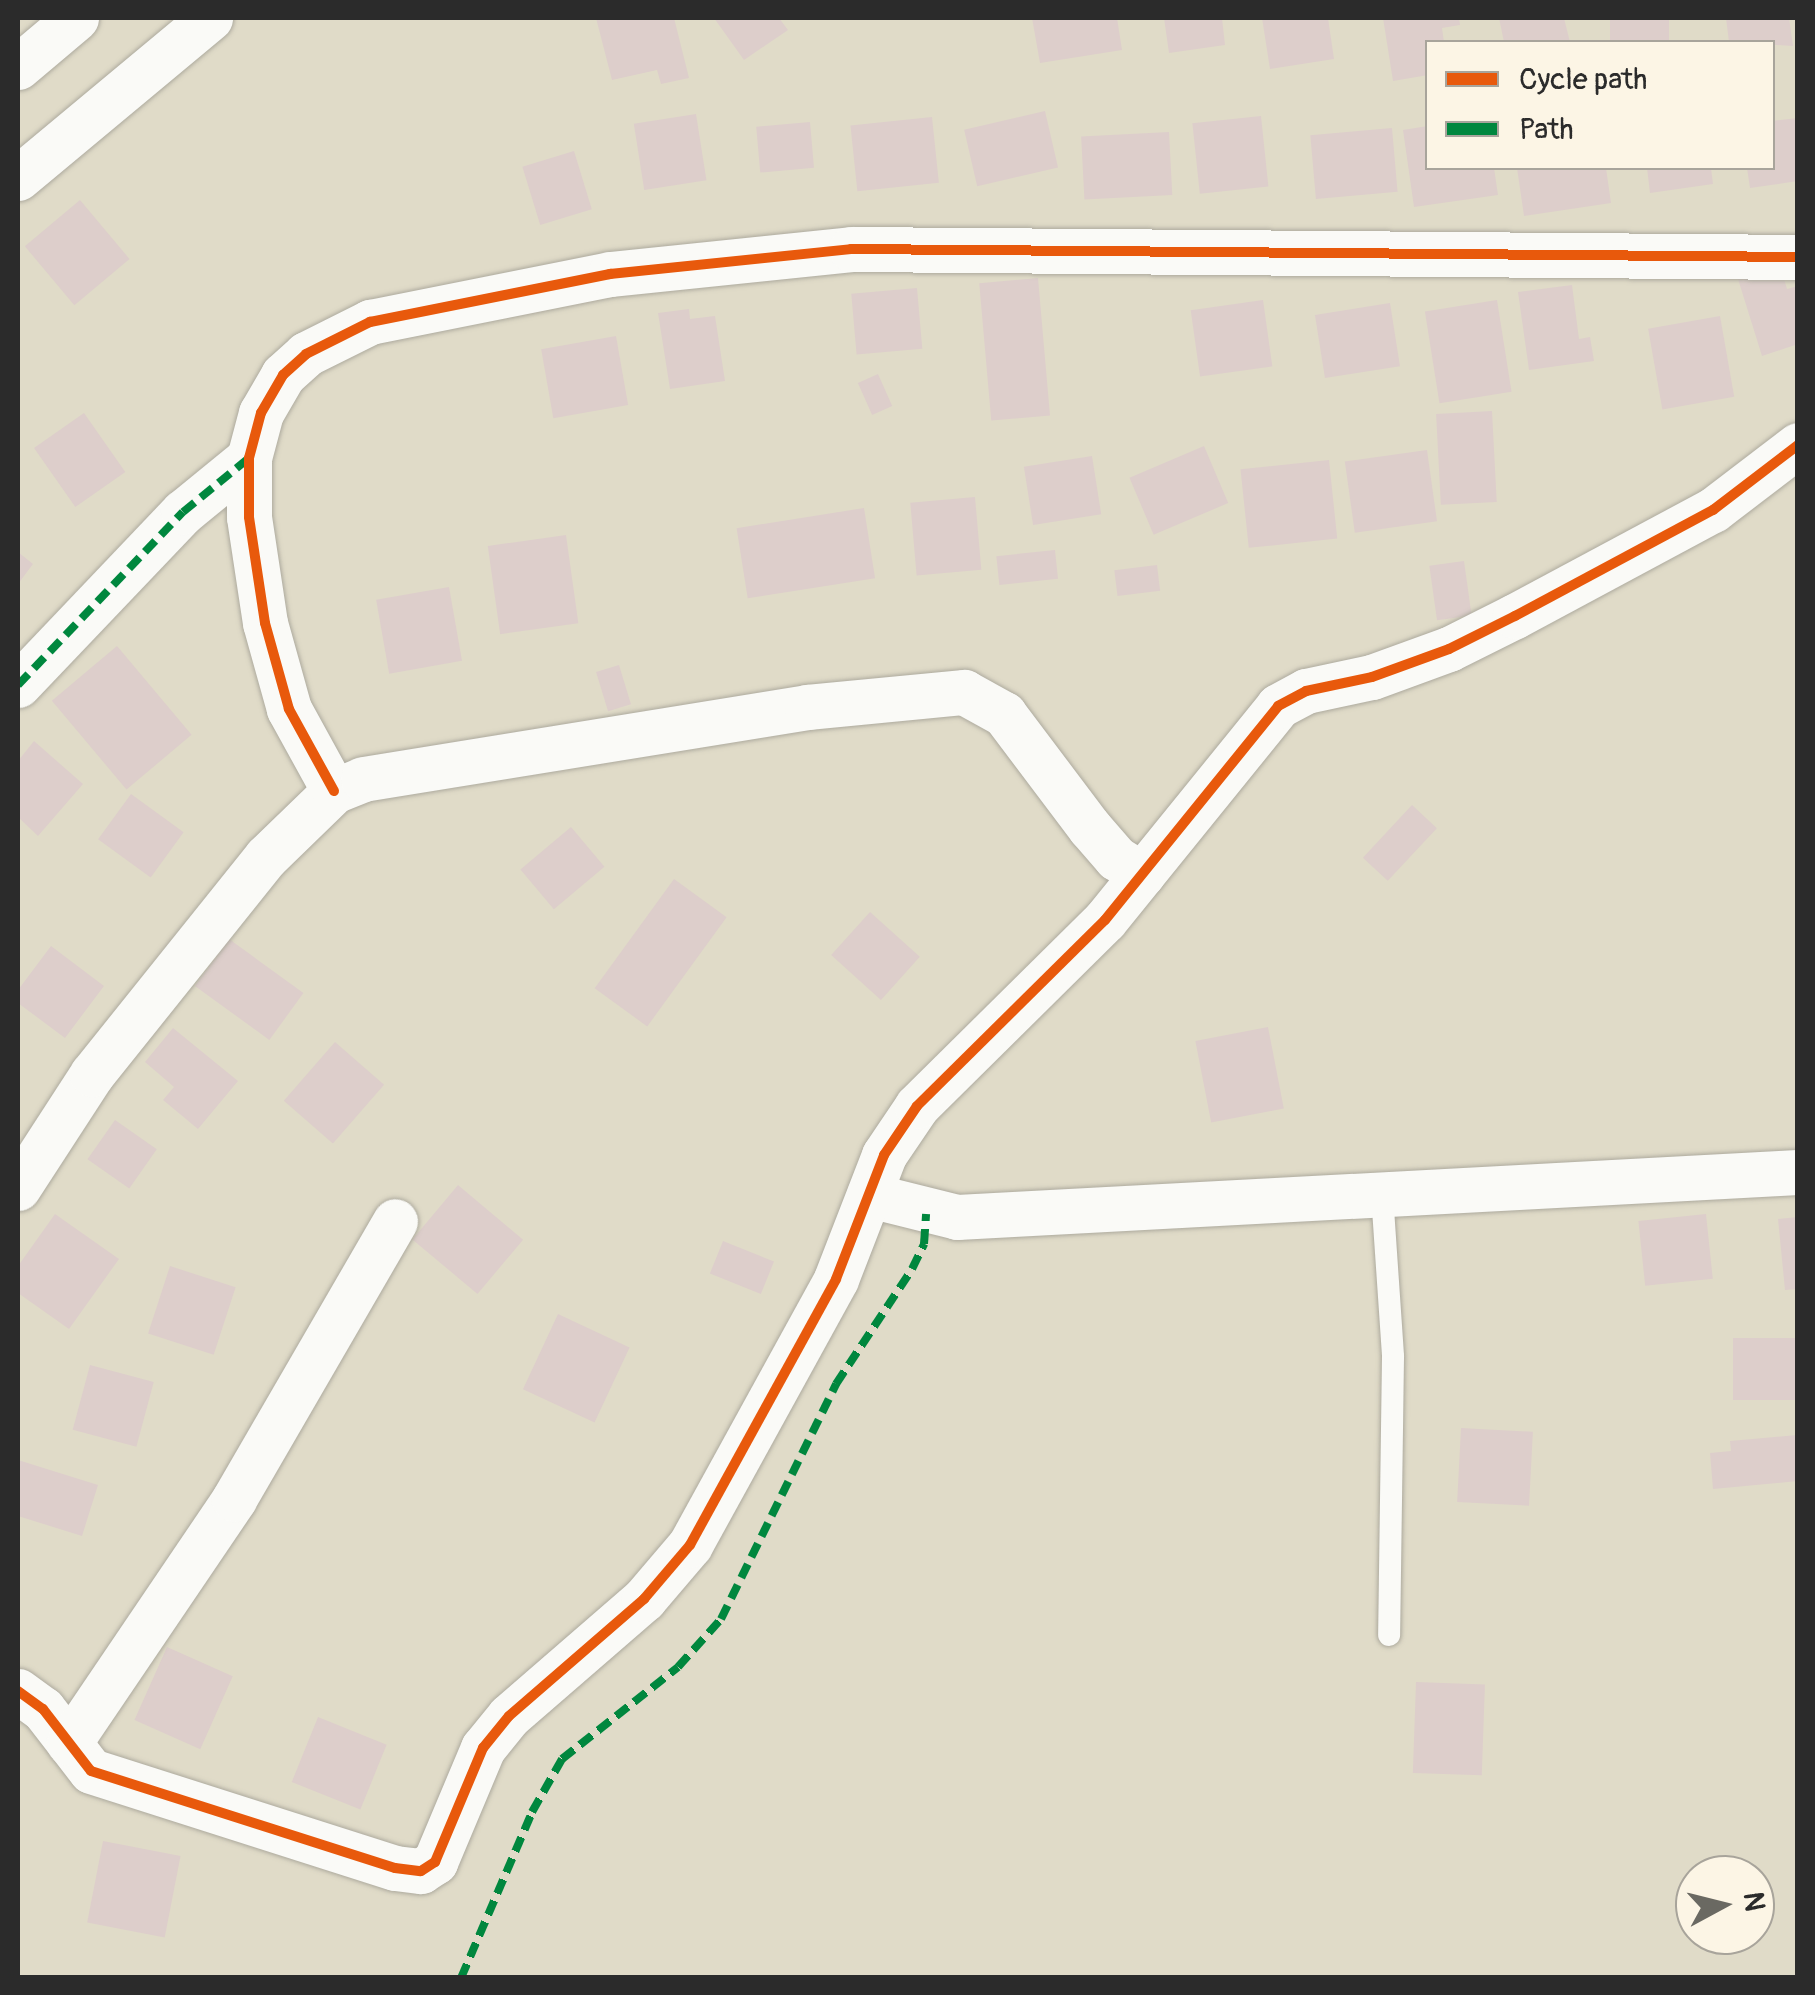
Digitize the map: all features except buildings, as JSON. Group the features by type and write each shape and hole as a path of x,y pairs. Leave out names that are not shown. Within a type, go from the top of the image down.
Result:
{"street":[{"path":"18,66 76,18"},
{"path":"18,178 210,18"},
{"path":"334,791 289,709 264,623 249,517 248,458 261,413 283,375 306,354 370,322 733,258 851,248 1798,258"},
{"path":"18,1691 43,1709 91,1770 395,1868 421,1871 435,1862 465,1784 500,1727 593,1648 690,1545 836,1278 884,1155 917,1106 1104,920 1278,706 1306,690 1372,677 1449,649 1515,616 1713,510 1798,444"},
{"path":"18,685 183,512 248,458"},
{"path":"18,1188 92,1074 297,821 334,791 407,770 788,710 964,692 1004,714 1090,828 1116,858 1142,874"},
{"path":"868,1195 958,1217 1798,1172"},
{"path":"70,1743 234,1500 395,1221"}],"lane":[{"path":"1382,1194 1394,1356 1388,1635"}],"marked path":[{"path":"18,685 183,512 249,458"},
{"path":"461,1978 532,1812 562,1759 678,1667 721,1619 836,1384 912,1269 924,1244 926,1214"}],"cycle path":[{"path":"334,791 289,709 265,623 249,517 249,458 261,413 283,375 306,354 370,322 610,274 851,249 1798,257"},
{"path":"18,1691 43,1709 91,1771 395,1868 421,1871 435,1862 483,1748 509,1716 644,1599 690,1545 836,1279 884,1155 917,1106 1105,920 1278,706 1306,691 1372,677 1449,649 1515,616 1713,510 1798,445"}]}
